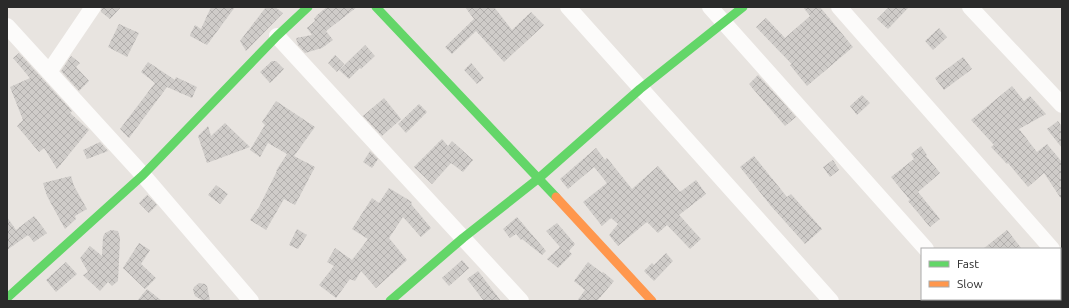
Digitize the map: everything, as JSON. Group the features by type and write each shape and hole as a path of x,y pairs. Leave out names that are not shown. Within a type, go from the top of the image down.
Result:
{"street":[{"path":"48,72 93,7"},
{"path":"7,298 143,175 277,36 308,7"},
{"path":"376,7 539,178 652,301"},
{"path":"568,7 831,301"},
{"path":"710,7 925,248"},
{"path":"390,301 463,238 539,178 640,89 743,7"},
{"path":"839,7 1051,248"},
{"path":"970,7 1062,105"},
{"path":"7,26 143,175 251,301"},
{"path":"277,36 521,301"}],"building":[{"path":"102,7 121,7 110,19 101,12"},
{"path":"211,7 235,7 207,45 190,35 195,25 201,29"},
{"path":"266,7 275,7 283,13 246,51 240,41"},
{"path":"327,7 357,7 326,31 333,40 322,48 305,53 298,45 296,38 312,35 307,28 315,21 314,19 317,15"},
{"path":"465,7 494,7 512,30 531,12 544,25 504,62 476,31 452,54 445,47 474,19"},
{"path":"803,7 820,7 853,47 807,86 790,65 792,64 756,27 766,18 785,38 810,16"},
{"path":"889,7 909,7 888,29 877,19"},
{"path":"119,24 139,33 127,57 108,47"},
{"path":"939,28 947,37 933,50 925,41"},
{"path":"365,45 375,56 349,79 339,70"},
{"path":"19,53 72,111 70,113 89,130 57,169 44,148 39,152 17,126 23,120 10,87 30,78 13,58"},
{"path":"335,55 344,64 337,72 328,63"},
{"path":"71,56 80,63 76,67 89,81 79,91 61,71"},
{"path":"963,57 972,69 944,90 935,78"},
{"path":"272,61 276,61 284,69 270,83 260,72"},
{"path":"148,62 175,80 176,77 197,87 192,98 167,87 129,138 120,129 155,83 141,72"},
{"path":"471,63 484,78 477,84 464,70"},
{"path":"758,75 796,117 785,126 749,84"},
{"path":"1012,86 1024,101 1030,96 1046,114 1019,129 1037,152 1047,144 1062,162 1062,200 1044,173 1028,187 1008,163 1007,164 991,147 994,145 971,120"},
{"path":"862,95 870,103 857,115 850,106"},
{"path":"384,98 401,119 382,136 363,116"},
{"path":"276,101 315,127 294,156 315,167 295,205 284,199 266,230 250,220 259,207 276,171 287,154 268,143 260,157 250,150 265,125 262,122"},
{"path":"419,104 427,112 406,133 398,124"},
{"path":"1058,121 1062,127 1062,148 1047,129"},
{"path":"225,123 250,147 207,163 198,136 208,126 211,136"},
{"path":"442,139 448,146 452,141 473,160 463,172 451,163 432,184 414,167"},
{"path":"100,142 108,151 87,159 83,150"},
{"path":"921,146 927,155 926,156 940,173 918,192 940,219 930,227 908,201 910,200 891,177 914,159 911,154"},
{"path":"596,148 605,160 607,158 632,189 658,166 680,192 696,180 706,194 679,215 701,239 690,249 667,225 658,233 647,222 618,246 609,235 618,224 611,218 602,226 583,202 607,183 594,167 568,189 560,179"},
{"path":"370,151 378,159 372,168 363,162"},
{"path":"754,156 787,197 791,194 822,229 805,244 771,206 740,167"},
{"path":"833,160 839,170 830,177 823,167"},
{"path":"71,176 74,186 87,209 75,216 76,219 65,229 47,196 43,183"},
{"path":"216,185 228,194 220,204 208,195"},
{"path":"389,188 412,202 411,204 431,228 421,237 403,217 389,238 407,260 376,288 361,271 355,281 350,279 336,298 319,285 334,266 327,262 335,248 352,260 368,239 352,229 372,198 379,203"},
{"path":"147,195 157,205 149,213 139,203"},
{"path":"34,216 47,233 34,242 28,235 7,250 7,217 16,230"},
{"path":"517,217 546,251 542,255 522,239 521,240 516,234 510,238 503,229"},
{"path":"557,223 575,244 569,251 572,254 558,268 547,259 560,247 546,231"},
{"path":"297,229 307,235 298,249 289,245"},
{"path":"111,230 118,231 120,238 118,281 112,286 108,282 100,291 83,275 88,272 80,258 90,246 102,256 103,237 105,233"},
{"path":"1007,230 1021,248 984,248"},
{"path":"139,243 150,250 141,264 156,278 145,289 123,268"},
{"path":"666,253 673,261 654,281 644,271 652,263 654,265"},
{"path":"462,260 469,268 449,286 442,278"},
{"path":"66,262 77,274 56,292 46,280"},
{"path":"588,262 614,281 597,301 577,301 585,290 574,281"},
{"path":"478,271 501,301 484,301 467,279"},
{"path":"199,283 207,286 210,301 203,301 195,296 193,290"},
{"path":"147,289 162,301 137,301"}],"traffic: fast":[{"path":"7,298 143,175 277,36 308,7"},
{"path":"376,7 556,197"},
{"path":"390,301 463,238 539,178 640,89 743,7"}],"traffic: slow":[{"path":"556,197 652,301"}]}
